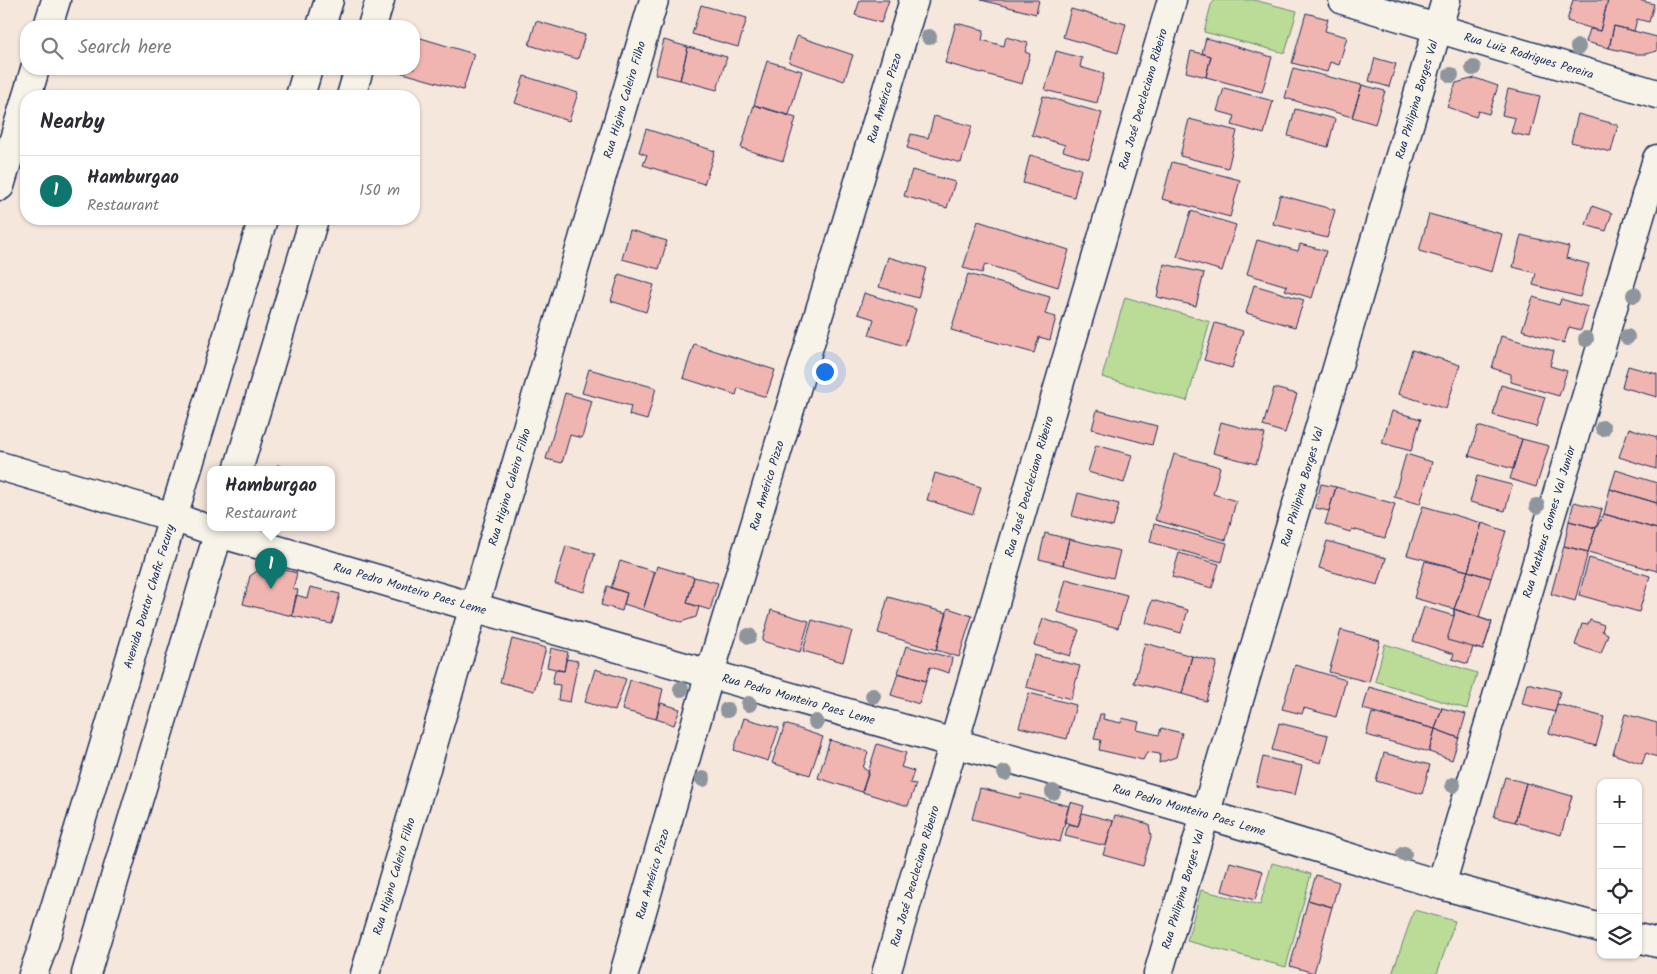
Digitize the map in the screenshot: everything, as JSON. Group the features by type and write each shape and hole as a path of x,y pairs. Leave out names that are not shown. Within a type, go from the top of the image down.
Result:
{"street":[{"path":"50,20 56,0"},
{"path":"323,20 329,0"},
{"path":"374,20 380,0"},
{"name":"Rua Higino Caleiro Filho","path":"365,974 654,0"},
{"name":"Rua Américo Pizzo","path":"624,974 710,673 914,0"},
{"name":"Rua José Deocleciano Ribeiro","path":"886,974 1172,0"},
{"name":"Rua Luiz Rodrigues Pereira","path":"1343,0 1657,94"},
{"name":"Rua Philipina Borges Val","path":"1158,974 1446,0"},
{"path":"29,90 34,75"},
{"path":"302,90 306,75"},
{"path":"353,90 357,75"},
{"path":"0,186 20,121"},
{"name":"Rua Matheus Gomes Val Junior","path":"1441,886 1657,159"},
{"name":"Avenida Doutor Chafic Facury","path":"33,974 44,944 261,225"},
{"path":"239,466 312,225"},
{"name":"Rua Pedro Monteiro Paes Leme","path":"0,466 207,526"},
{"path":"86,974 220,531"},
{"name":"Rua Pedro Monteiro Paes Leme","path":"223,531 473,607 1205,814 1441,886 1597,927"},
{"path":"1642,939 1657,942"}],"green space":[{"path":"1215,0 1254,0 1297,11 1285,53 1204,32 1211,5"},
{"path":"1125,297 1210,322 1187,401 1102,377"},
{"path":"1385,644 1477,673 1467,709 1375,681"},
{"path":"1272,863 1311,874 1286,967 1187,941 1201,890 1260,905"},
{"path":"1414,910 1455,921 1437,974 1392,974"}],"building":[{"path":"860,0 889,0 881,23 855,15"},
{"path":"981,0 1039,0 1036,14"},
{"path":"1573,0 1608,0 1600,31 1567,21"},
{"path":"1608,0 1638,0 1654,4 1649,22 1637,19 1634,31 1614,26 1609,48 1586,42 1590,29 1600,31"},
{"path":"701,5 747,18 738,47 692,34"},
{"path":"1071,9 1126,24 1118,53 1063,37"},
{"path":"1306,13 1328,19 1325,31 1347,37 1339,65 1330,62 1327,72 1292,63"},
{"path":"536,21 585,35 578,59 529,45"},
{"path":"956,23 984,30 982,40 1004,46 1006,37 1028,43 1025,52 1030,54 1022,84 945,63"},
{"path":"1614,26 1657,37 1657,51 1635,54 1609,48"},
{"path":"797,36 853,55 844,81 789,62"},
{"path":"420,38 474,54 463,90 410,75 420,75"},
{"path":"1206,38 1272,57 1262,92 1206,77 1211,56 1202,53"},
{"path":"664,40 688,47 680,80 655,74"},
{"path":"688,47 727,57 717,90 680,80"},
{"path":"1056,51 1082,58 1080,67 1104,74 1097,103 1045,90"},
{"path":"1191,51 1211,56 1206,77 1186,72"},
{"path":"1375,58 1396,64 1389,87 1369,81"},
{"path":"767,61 802,71 789,115 754,105"},
{"path":"1293,68 1362,85 1352,117 1285,98"},
{"path":"524,76 578,93 569,121 515,103"},
{"path":"1475,78 1498,86 1489,114 1478,111 1476,117 1447,107 1456,83"},
{"path":"1362,85 1385,91 1375,124 1352,117"},
{"path":"1224,88 1273,101 1264,134 1232,125 1235,116 1217,111"},
{"path":"1508,89 1540,96 1530,137 1511,133 1515,118 1502,115"},
{"path":"1043,96 1102,113 1089,159 1063,151 1065,145 1032,135"},
{"path":"754,105 796,118 783,161 741,148"},
{"path":"1295,109 1335,119 1328,147 1288,136"},
{"path":"1578,114 1618,125 1611,152 1571,142"},
{"path":"934,116 972,126 961,163 907,148 911,134 928,138"},
{"path":"1189,119 1237,131 1228,168 1180,156"},
{"path":"646,129 715,151 704,184 643,165 647,155 639,152"},
{"path":"1030,155 1081,169 1074,197 1023,183"},
{"path":"1172,162 1240,180 1230,217 1162,199"},
{"path":"912,170 955,182 947,208 904,196"},
{"path":"1280,195 1335,210 1327,238 1273,224"},
{"path":"1592,206 1612,213 1606,231 1586,225"},
{"path":"1191,211 1236,225 1222,271 1177,257"},
{"path":"1429,214 1502,234 1492,272 1419,251"},
{"path":"978,221 1069,250 1058,287 985,264 982,273 963,268"},
{"path":"630,230 667,241 659,269 622,259"},
{"path":"1521,235 1569,247 1566,258 1589,264 1580,297 1533,285 1536,273 1513,267"},
{"path":"1257,240 1298,251 1300,244 1326,251 1312,298 1285,290 1287,286 1247,274"},
{"path":"888,257 926,268 918,298 879,287"},
{"path":"1164,264 1204,273 1196,306 1157,297"},
{"path":"619,274 654,285 646,312 611,301"},
{"path":"968,274 1050,297 1045,314 1056,317 1050,340 1039,337 1034,353 951,330"},
{"path":"1254,285 1304,300 1295,327 1246,313"},
{"path":"864,293 916,309 905,346 869,335 874,319 858,314"},
{"path":"1533,297 1559,305 1561,299 1588,307 1581,330 1569,327 1564,343 1522,330"},
{"path":"1215,323 1243,331 1232,368 1204,360"},
{"path":"1501,336 1554,351 1550,366 1567,371 1559,396 1511,382 1511,374 1492,368"},
{"path":"694,344 775,370 766,397 738,388 736,395 683,378"},
{"path":"1412,350 1460,365 1446,409 1398,394"},
{"path":"1628,366 1657,374 1657,397 1622,387"},
{"path":"589,369 656,388 647,420 629,415 631,406 582,393"},
{"path":"1501,385 1545,397 1536,427 1493,415"},
{"path":"1274,388 1297,394 1285,433 1263,426"},
{"path":"565,393 592,401 582,438 570,435 562,463 546,459"},
{"path":"1097,410 1157,426 1152,445 1092,429"},
{"path":"1392,411 1421,419 1411,451 1382,443"},
{"path":"1221,422 1265,434 1256,464 1213,453"},
{"path":"1478,426 1522,439 1513,469 1469,456"},
{"path":"1629,428 1657,437 1656,469 1619,457"},
{"path":"1522,439 1549,446 1536,487 1510,479"},
{"path":"1096,445 1132,455 1124,483 1088,472"},
{"path":"1174,454 1220,467 1213,494 1236,501 1226,540 1155,520"},
{"path":"1406,454 1432,462 1420,504 1394,497"},
{"path":"1616,470 1657,483 1657,503 1610,489"},
{"path":"935,473 981,487 973,514 927,500"},
{"path":"1477,476 1512,485 1505,511 1470,502"},
{"path":"1321,484 1336,487 1329,511 1315,508"},
{"path":"1336,487 1395,504 1385,538 1352,529 1350,532 1325,524"},
{"path":"1610,489 1657,503 1657,529 1604,514"},
{"path":"1078,493 1119,504 1113,527 1072,516"},
{"path":"1574,502 1602,509 1596,528 1569,521"},
{"path":"1423,506 1482,523 1468,571 1407,555"},
{"path":"1604,514 1657,529 1657,571 1588,552 1596,528"},
{"path":"1569,521 1596,528 1588,552 1564,546"},
{"path":"1482,523 1506,531 1491,578 1468,571"},
{"path":"1154,524 1227,543 1222,562 1150,542"},
{"path":"1045,533 1069,539 1063,565 1039,559"},
{"path":"1069,539 1120,551 1113,578 1063,565"},
{"path":"1327,541 1386,558 1378,585 1319,568"},
{"path":"566,546 595,554 584,592 555,584"},
{"path":"1564,546 1588,552 1575,601 1551,594"},
{"path":"1179,553 1219,564 1212,588 1172,577"},
{"path":"1589,558 1650,576 1639,612 1579,595"},
{"path":"620,561 655,572 643,610 624,604 627,593 611,588"},
{"path":"1425,561 1468,571 1454,609 1414,598"},
{"path":"282,563 281,569 297,573 293,589 298,590 292,616 243,604 250,576 267,564"},
{"path":"657,566 694,577 687,603 699,607 696,617 681,622 643,610"},
{"path":"1468,571 1491,578 1479,617 1454,609"},
{"path":"694,577 718,583 710,610 687,603"},
{"path":"1066,579 1127,595 1118,628 1057,612"},
{"path":"607,586 627,593 622,611 601,605"},
{"path":"310,587 340,594 332,624 292,616 296,595 307,598"},
{"path":"888,597 947,613 936,650 878,633"},
{"path":"1152,600 1188,610 1181,633 1146,623"},
{"path":"1424,607 1454,616 1454,609 1492,622 1483,650 1473,647 1468,664 1452,659 1454,654 1413,641"},
{"path":"948,608 972,616 959,657 936,650"},
{"path":"1454,609 1492,622 1483,650 1447,640 1454,616"},
{"path":"771,610 809,621 800,652 762,641"},
{"path":"1043,619 1079,630 1070,656 1034,645"},
{"path":"812,620 852,631 843,662 803,651"},
{"path":"1590,620 1604,625 1602,631 1608,634 1601,654 1575,645 1582,624 1588,625"},
{"path":"1341,630 1380,641 1369,682 1329,672"},
{"path":"512,639 546,648 534,691 500,682"},
{"path":"1145,643 1192,656 1182,694 1134,683"},
{"path":"906,646 952,658 949,673 930,667 926,681 898,673"},
{"path":"551,648 568,652 564,671 547,667"},
{"path":"1034,655 1080,666 1071,699 1026,687"},
{"path":"1192,656 1217,662 1206,701 1182,694"},
{"path":"566,659 578,661 570,702 558,700 560,685 552,684 555,670 564,671"},
{"path":"1295,665 1346,680 1336,717 1304,708 1302,714 1282,709"},
{"path":"595,669 626,679 615,711 585,702"},
{"path":"898,673 926,681 919,704 891,695"},
{"path":"630,680 663,689 656,719 622,710"},
{"path":"1527,683 1560,691 1555,712 1522,704"},
{"path":"1369,687 1442,708 1435,729 1363,709"},
{"path":"1029,693 1076,705 1067,739 1019,727"},
{"path":"661,703 680,709 674,725 656,719"},
{"path":"1557,704 1604,717 1596,746 1549,733"},
{"path":"1442,708 1466,714 1459,738 1435,729"},
{"path":"1372,713 1435,729 1429,752 1366,735"},
{"path":"1100,714 1104,714 1103,719 1121,723 1122,718 1139,722 1137,730 1159,735 1161,728 1182,733 1176,757 1159,763 1160,754 1147,752 1143,760 1099,750 1101,740 1094,739"},
{"path":"1625,714 1657,723 1657,757 1646,753 1642,764 1613,754"},
{"path":"744,718 779,728 768,761 734,750"},
{"path":"1279,723 1328,735 1321,763 1272,750"},
{"path":"785,724 823,737 810,775 772,763"},
{"path":"1435,729 1459,738 1452,760 1429,752"},
{"path":"830,740 868,752 863,768 869,772 862,792 818,778"},
{"path":"877,744 906,753 901,767 914,771 910,783 916,784 908,806 862,792"},
{"path":"1384,753 1430,765 1422,794 1376,781"},
{"path":"1263,757 1302,766 1295,795 1256,786"},
{"path":"1505,777 1526,783 1515,822 1494,817"},
{"path":"1526,783 1572,796 1561,835 1515,822"},
{"path":"980,788 1020,798 1021,794 1069,806 1060,842 972,819"},
{"path":"1070,802 1084,806 1078,826 1064,822"},
{"path":"1082,813 1113,821 1106,846 1065,836 1068,824 1078,826"},
{"path":"1115,815 1149,824 1151,837 1143,866 1103,855"},
{"path":"1230,862 1263,871 1255,900 1222,891"},
{"path":"1316,875 1339,882 1332,907 1308,900"},
{"path":"1308,900 1332,907 1314,973 1290,966"}],"place":[{"name":"Hamburgao","path":"271,589"}]}
